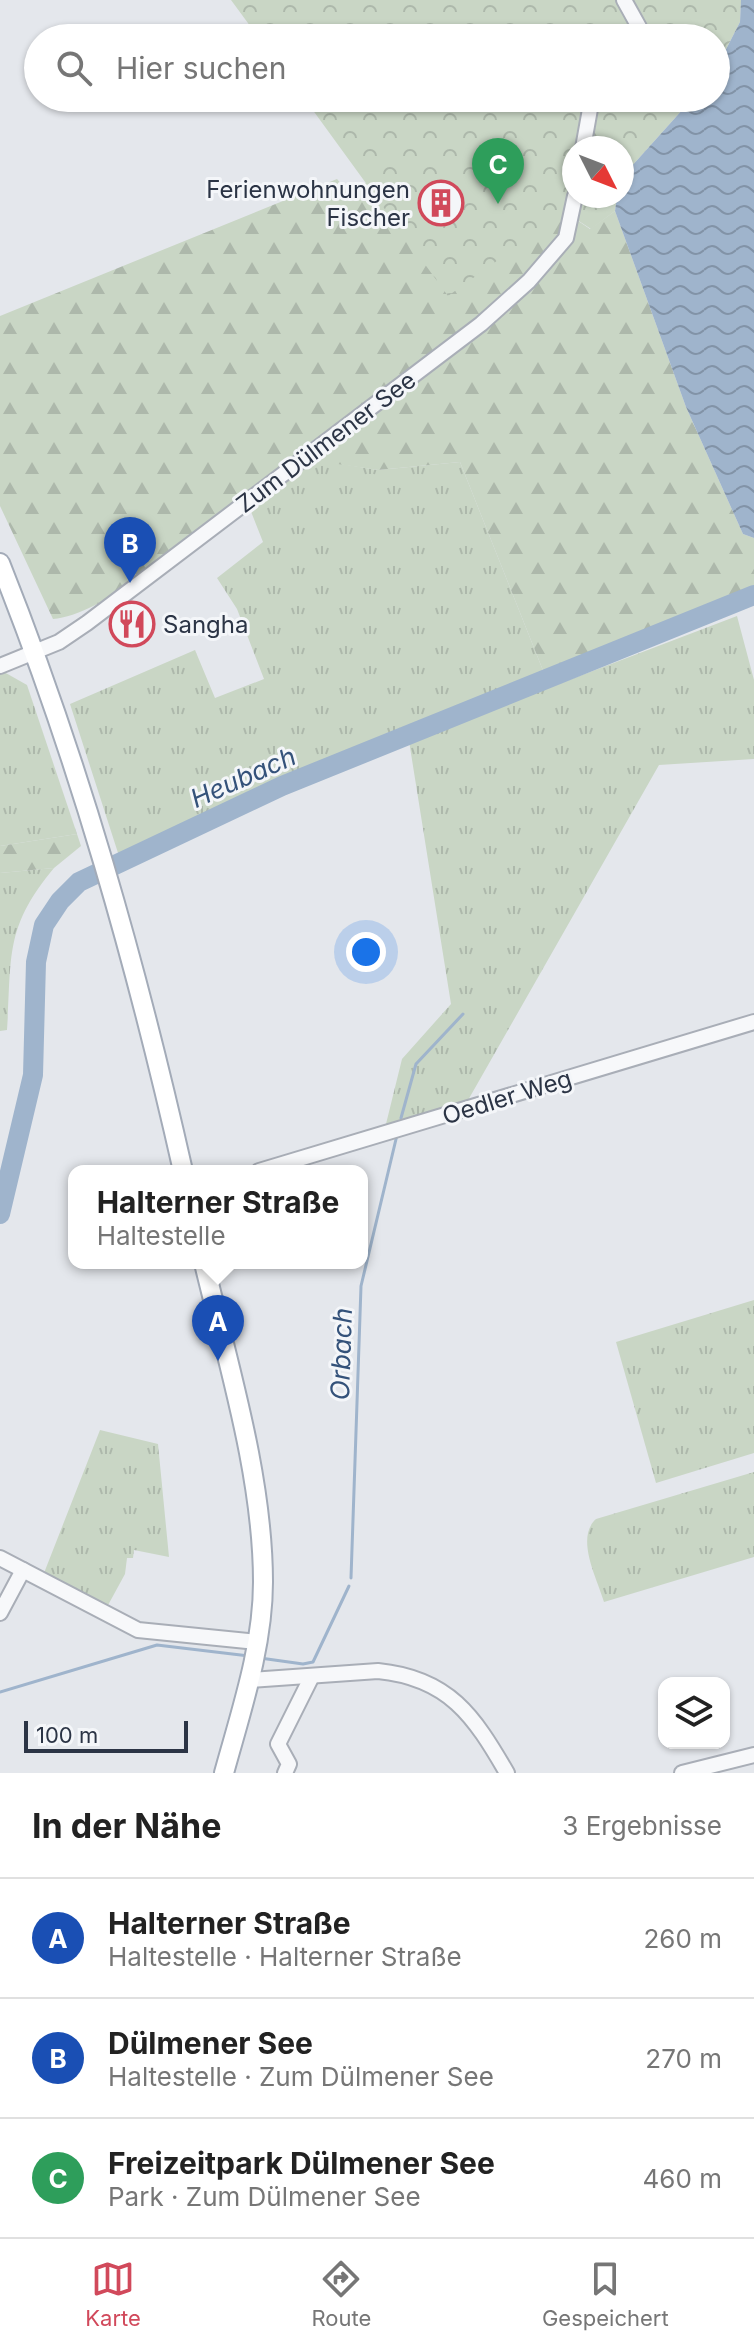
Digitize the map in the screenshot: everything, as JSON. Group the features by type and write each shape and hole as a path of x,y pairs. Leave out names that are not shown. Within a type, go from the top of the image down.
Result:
{"main road":[{"path":"0,563 35,652 117,898 182,1165"},
{"path":"205,1269 248,1459 260,1534 263,1582 254,1659 224,1773"}],"street":[{"path":"624,0 637,24"},
{"path":"585,136 589,112"},
{"name":"Zum Dülmener See","path":"0,666 66,637 135,589 481,324 529,281 566,238 572,208"},
{"name":"Oedler Weg","path":"279,1165 754,1022"},
{"path":"0,1558 138,1630 312,1676 378,1671 399,1673 442,1691 464,1706 477,1722 507,1773"},
{"path":"0,1613 23,1570"},
{"path":"285,1773 289,1764 278,1744 312,1676"},
{"path":"682,1773 754,1755"}],"green space":[{"path":"231,0 741,0 740,22 730,42 730,24 249,24"},
{"path":"314,112 680,112 634,164 634,136 562,136 562,208 615,208 591,229 565,212 448,296"},
{"path":"436,134 562,147 562,208 590,229 615,211 686,407 743,534 754,538 754,586 544,673 460,462 378,470 311,460 250,509 241,500 124,588 74,614 53,619 0,506 0,316 337,179 350,194"},
{"path":"311,459 378,470 460,462 544,673 271,782 119,856 70,704 195,650 215,698 264,679 237,609 217,578 263,542 250,509"},
{"path":"737,616 754,680 754,759 659,765 467,1102 385,1128 402,1059 451,1004 409,741"},
{"path":"4,672 27,685 77,834 0,846 0,674"},
{"path":"77,834 81,846 54,868 0,873 0,846"},
{"path":"54,868 26,908 18,926 11,962 7,1030 0,1031 0,873"},
{"path":"754,1300 754,1453 656,1483 616,1342"},
{"path":"100,1430 158,1444 169,1557 134,1550 133,1558 127,1558 125,1574 107,1607 44,1573"},
{"path":"754,1472 754,1557 604,1602 587,1547 590,1527 596,1519"}],"water":[{"path":"741,0 754,0 754,538 743,534 686,407 615,211 615,208 634,208 634,164 680,112 730,112 730,42 740,22"}],"waterway":[{"name":"Heubach","path":"0,1214 33,1075 36,962 44,925 60,901 79,882 282,786 754,595"},
{"name":"Orbach","path":"401,1118 416,1064 463,1014"},
{"name":"Orbach","path":"368,1257 397,1135"},
{"name":"Orbach","path":"351,1578 361,1286 365,1269"},
{"name":"Orbach","path":"260,1658 303,1664 313,1662 349,1586"},
{"name":"Orbach","path":"0,1692 157,1645 249,1656"}],"place":[{"name":"Ferienwohnungen Fischer","path":"441,203"},
{"name":"Freizeitpark Dülmener See","path":"498,204"},
{"name":"Dülmener See","path":"130,583"},
{"name":"Sangha","path":"132,624"},
{"name":"Halterner Straße","path":"218,1361"}]}
